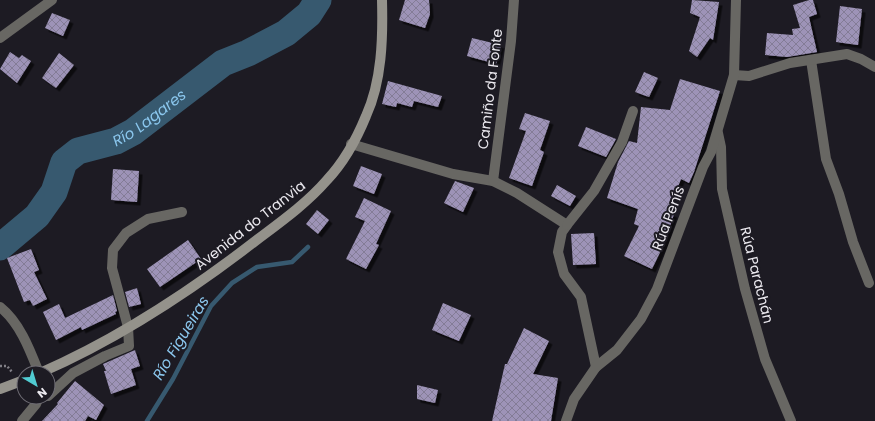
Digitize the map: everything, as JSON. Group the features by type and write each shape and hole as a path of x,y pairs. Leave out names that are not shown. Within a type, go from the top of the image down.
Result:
{"main road":[{"name":"Avenida do Tranvia","path":"56,365 128,327 194,286 288,216 309,199 328,180 343,161 367,115 374,92 381,58 382,0"},
{"path":"0,390 16,381"}],"street":[{"path":"0,38 52,0"},
{"name":"Camiño da Fonte","path":"493,181 511,41 514,0"},
{"name":"Rúa Penís","path":"566,421 574,399 596,367 617,350 641,319 657,289 703,167 711,152 734,75 736,0"},
{"path":"734,75 749,76 790,63 847,54 861,59 875,67"},
{"path":"811,60 826,159 839,194 853,242 869,284"},
{"path":"596,367 581,297 564,274 558,252 562,232 594,191 622,142 633,111"},
{"name":"Rúa Parachán","path":"718,131 721,147 722,189 745,288 765,359 791,421"},
{"path":"351,144 453,174 493,181 516,193 567,225"},
{"path":"56,388 73,373 105,356 129,346 128,327 112,268 113,250 126,233 148,219 182,212"},
{"path":"0,307 15,325 26,343 36,365"},
{"path":"22,421 33,405"}],"path":[{"path":"0,366 6,366 16,374"}],"building":[{"path":"405,0 429,0 430,14 425,28 399,20"},
{"path":"692,0 719,2 713,40 710,38 697,57 689,51 700,17 690,13"},
{"path":"813,0 817,14 809,17 817,52 787,57 765,55 767,33 793,35 792,29 800,28 793,5"},
{"path":"840,6 862,9 858,45 836,42"},
{"path":"52,13 70,20 63,36 45,28"},
{"path":"472,38 501,45 496,64 467,56"},
{"path":"10,52 19,58 22,55 31,61 17,83 0,69"},
{"path":"59,53 74,65 56,88 42,78"},
{"path":"644,72 658,78 649,97 635,92"},
{"path":"680,79 720,91 694,172 689,183 681,179 668,212 674,214 665,242 652,269 624,256 639,226 634,224 638,209 607,198 618,162 629,141 637,143 641,107 670,110"},
{"path":"388,81 442,96 438,107 414,101 412,107 397,103 396,107 382,104"},
{"path":"525,113 550,121 540,150 544,152 532,186 509,178 526,131 519,129"},
{"path":"586,127 616,139 606,157 578,146"},
{"path":"361,166 382,174 374,194 353,186"},
{"path":"113,169 139,171 137,202 111,200"},
{"path":"455,181 474,188 463,212 444,203"},
{"path":"557,185 576,196 570,206 551,196"},
{"path":"364,198 391,211 376,244 379,245 366,269 346,259 365,221 355,217"},
{"path":"317,210 329,220 318,234 306,224"},
{"path":"594,233 596,264 573,265 571,234"},
{"path":"188,240 201,259 160,287 147,269"},
{"path":"31,249 39,270 34,272 47,299 33,306 30,300 24,302 7,258"},
{"path":"137,288 141,304 129,307 125,292"},
{"path":"113,295 117,311 115,312 116,314 82,330 81,327 56,340 43,312 59,304 65,318"},
{"path":"443,303 471,315 459,341 432,330"},
{"path":"524,328 549,341 533,374 558,378 551,421 492,421 505,364 507,364"},
{"path":"135,350 140,366 131,369 136,385 111,394 103,364"},
{"path":"75,381 104,405 96,420 88,416 85,421 42,421 58,404 57,403"},
{"path":"417,385 438,390 435,403 417,399"}],"waterway":[{"name":"Río Lagares","path":"0,247 37,216 54,192 64,162 78,151 116,141 133,132 223,63 248,53 286,33 309,14 318,0"},
{"name":"Río Figueiras","path":"147,421 173,379 211,306 232,283 257,267 292,262 308,247"}]}
